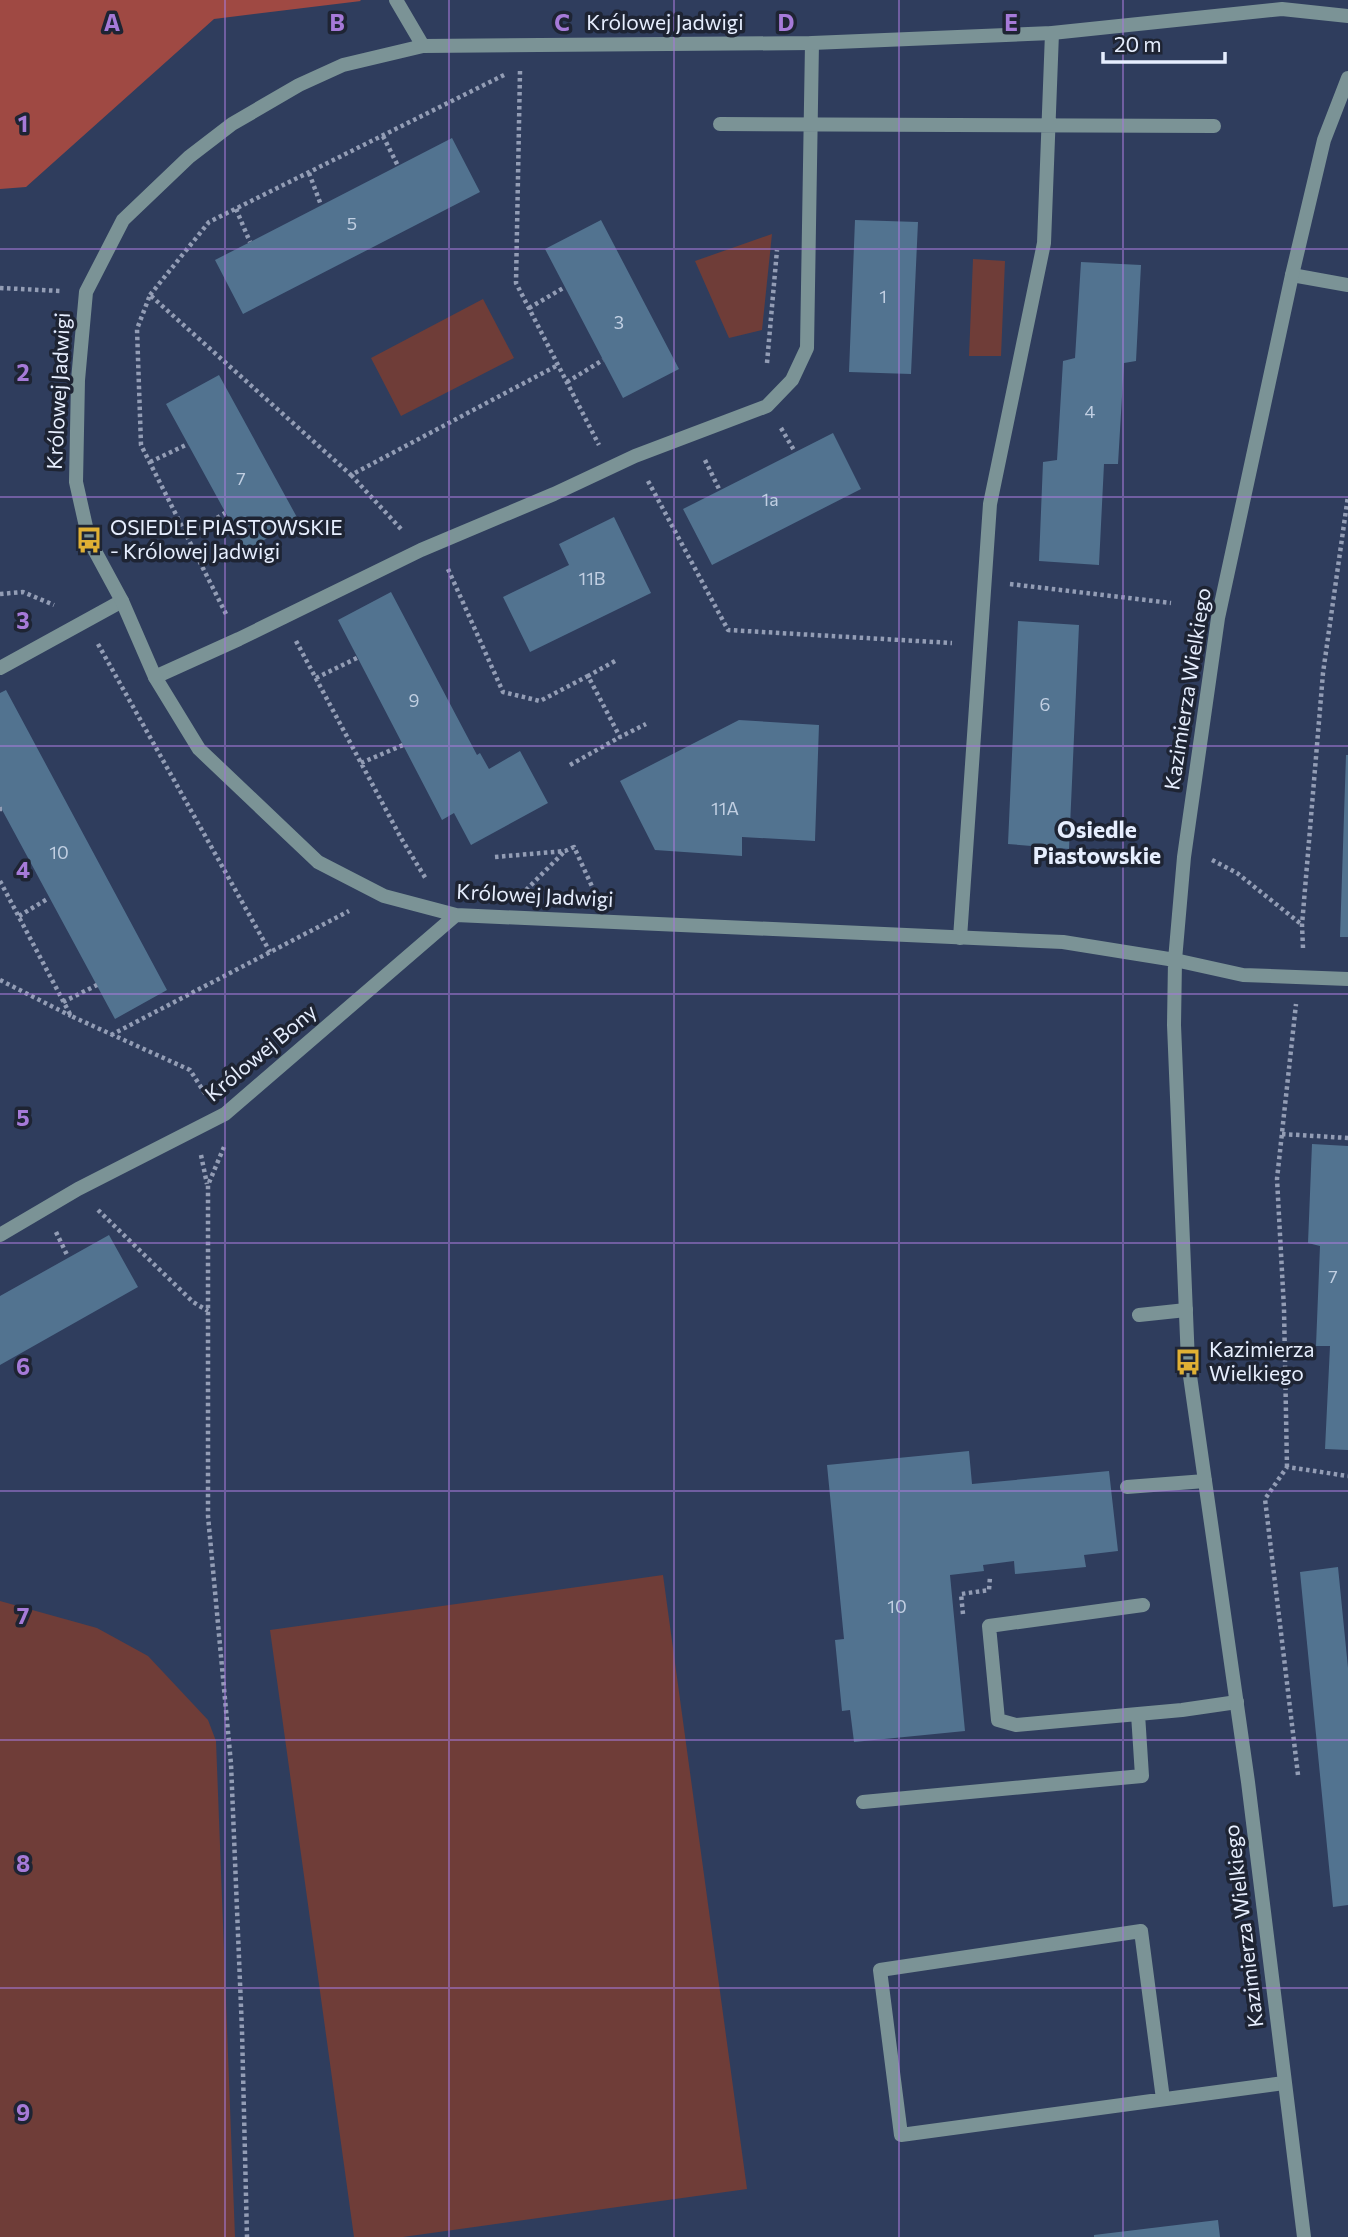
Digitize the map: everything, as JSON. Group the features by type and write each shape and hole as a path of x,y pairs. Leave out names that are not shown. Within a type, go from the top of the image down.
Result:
{"street":[{"path":"396,0 422,46"},
{"name":"Królowej Jadwigi","path":"1348,16 1282,9 1052,33 811,43 422,46 343,65 299,85 232,124 189,157 123,220 86,292 78,380 76,482 89,540 122,601 155,677 200,749 318,862 384,896 456,915 1063,942 1300,984 1348,979"},
{"path":"960,938 990,504 1044,243 1052,33"},
{"path":"155,677 421,550 554,494 635,456 767,405 792,380 807,348 811,43"},
{"name":"Kazimierza Wielkiego","path":"1304,2237 1248,1782 1188,1362 1174,1025 1175,960 1184,857 1218,618 1292,275 1324,141 1348,78"},
{"path":"720,124 1214,126"},
{"path":"1292,275 1348,285"},
{"path":"0,668 122,601"},
{"name":"Królowej Bony","path":"0,1235 78,1189 225,1114 456,915"},
{"path":"1139,1315 1186,1310"},
{"path":"1127,1487 1205,1481"},
{"path":"1143,1605 989,1626 998,1720 1016,1725 1237,1702"},
{"path":"863,1802 1142,1776 1138,1714"},
{"path":"1163,2099 1141,1931 880,1970 901,2135 1284,2083"}],"path":[{"path":"239,639 141,445 137,329 150,295 209,222 520,67 516,283 610,468"},
{"path":"383,136 398,166"},
{"path":"309,173 321,205"},
{"path":"236,209 250,242"},
{"path":"767,371 778,240"},
{"path":"529,308 565,287"},
{"path":"0,288 86,292"},
{"path":"150,295 351,475 421,550"},
{"path":"567,382 603,360"},
{"path":"351,475 558,365"},
{"path":"150,462 188,443"},
{"path":"635,456 728,630 960,643"},
{"path":"1298,1775 1265,1499 1287,1467 1278,1179 1303,955 1302,925 1323,673 1348,496"},
{"path":"187,536 225,513"},
{"path":"437,543 503,692 540,701 615,661"},
{"path":"985,582 1171,603"},
{"path":"0,594 23,592 55,606 71,629"},
{"path":"283,617 401,838"},
{"path":"85,621 270,952"},
{"path":"316,678 357,658"},
{"path":"588,676 620,737"},
{"path":"570,765 646,724"},
{"path":"361,763 403,745"},
{"path":"520,896 565,851 573,847 599,901"},
{"path":"495,857 565,851"},
{"path":"1209,859 1237,873 1302,925"},
{"path":"0,881 71,1016"},
{"path":"19,916 49,898"},
{"path":"111,1035 357,906"},
{"path":"0,979 71,1016 190,1070 208,1098"},
{"path":"63,1002 97,985"},
{"path":"1282,1134 1348,1138"},
{"path":"225,1147 208,1185 208,1516 231,1764 247,2237"},
{"path":"91,1203 193,1302 208,1311"},
{"path":"52,1225 68,1258"},
{"path":"1287,1467 1348,1476"}],"shaded area":[{"path":"0,0 361,1 214,19 26,187 0,189"},
{"path":"772,234 762,330 729,338 695,261"},
{"path":"973,259 1005,261 1001,356 969,356"},
{"path":"483,299 514,358 401,416 371,358"},
{"path":"663,1575 747,2189 403,2237 354,2237 270,1630"},
{"path":"0,1601 97,1628 148,1656 208,1720 216,1741 235,2237 0,2237"}],"building":[{"path":"452,138 480,192 243,314 215,260"},
{"path":"601,220 679,369 623,398 545,249"},
{"path":"855,220 918,222 911,374 849,372"},
{"path":"1081,262 1141,265 1136,361 1124,363 1118,464 1104,464 1099,565 1039,561 1043,462 1057,460 1063,361 1075,358"},
{"path":"219,375 299,521 246,550 166,404"},
{"path":"833,433 861,489 712,565 683,509"},
{"path":"614,517 651,593 530,652 503,597 569,565 559,544"},
{"path":"391,592 477,755 480,753 489,769 520,751 548,803 471,845 454,813 442,820 338,620"},
{"path":"1018,621 1079,625 1069,849 1008,844"},
{"path":"6,690 167,990 115,1019 0,806 0,693"},
{"path":"739,720 819,725 815,841 742,837 742,856 655,850 620,781"},
{"path":"1346,755 1348,937 1340,937"},
{"path":"1312,1144 1348,1146 1348,1450 1325,1449 1330,1346 1316,1346 1320,1246 1308,1243"},
{"path":"109,1235 138,1287 0,1365 0,1296"},
{"path":"969,1451 972,1484 1109,1471 1118,1551 1084,1555 1086,1567 1015,1574 1014,1561 983,1565 984,1571 950,1575 965,1731 854,1742 850,1710 842,1711 835,1640 844,1639 827,1465"},
{"path":"1338,1567 1348,1668 1348,1905 1333,1907 1300,1572"},
{"path":"1218,2220 1220,2237 1094,2237 1094,2235"}],"place":[{"name":"OSIEDLE PIASTOWSKIE - Królowej Jadwigi","path":"89,540"},
{"name":"Kazimierza Wielkiego","path":"1188,1362"}],"district":[{"name":"Osiedle Piastowskie","path":"1097,843"}]}
